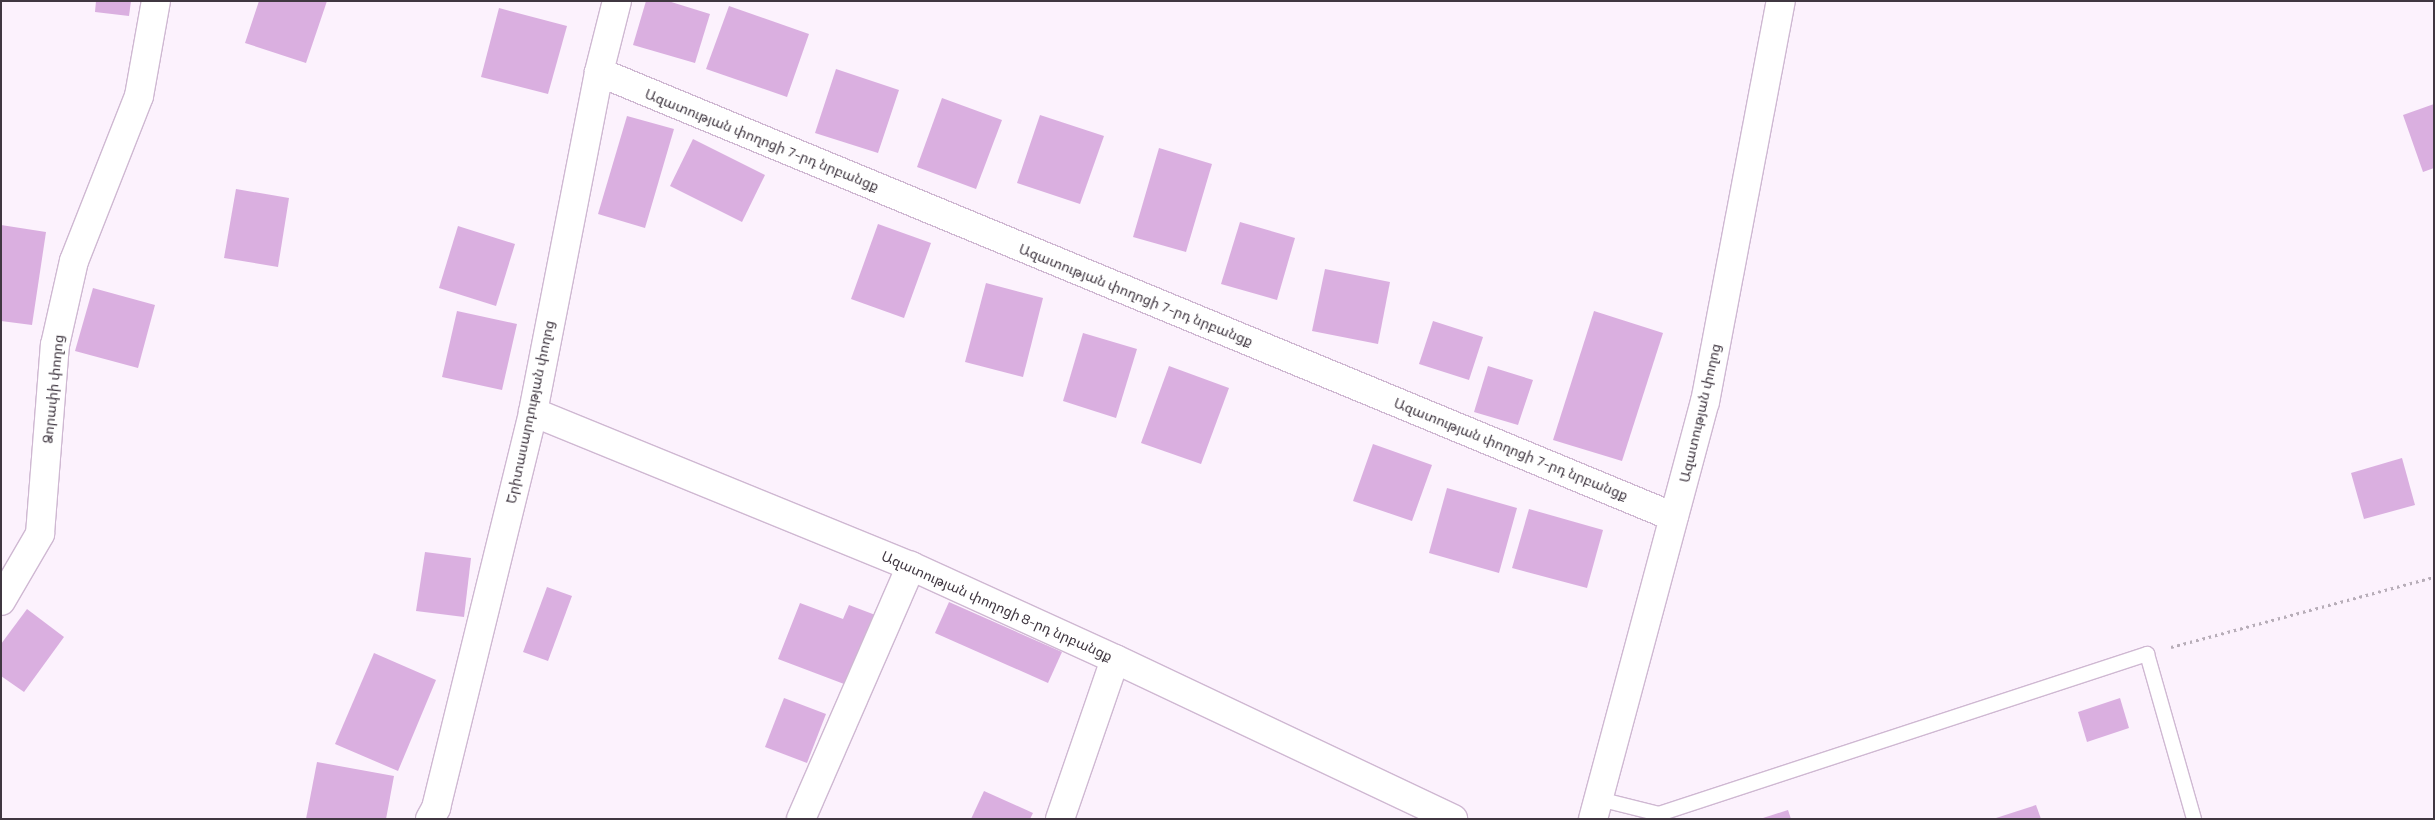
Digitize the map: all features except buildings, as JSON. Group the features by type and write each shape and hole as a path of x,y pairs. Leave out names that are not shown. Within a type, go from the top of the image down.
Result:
{"street":[{"name":"Ձորափի փողոց","path":"1,601 40,534 55,345 74,261 139,96 156,1"},
{"name":"Երիտասարդության փողոց","path":"430,819 436,808 533,412 599,72 617,1"},
{"name":"Ազատության փողոց","path":"1596,809 1705,402 1781,1"},
{"name":"Ազատության փողոցի 7-րդ նրբանցք","path":"599,72 1674,517"},
{"name":"Ազատության փողոցի 8-րդ նրբանցք","path":"533,412 911,566 1114,659 1453,819"},
{"path":"801,819 911,566"},
{"path":"1060,819 1114,659"}],"lane":[{"path":"1596,809 1659,816 2147,654 2194,819"}],"path":[{"path":"2147,654 2434,577"}]}
